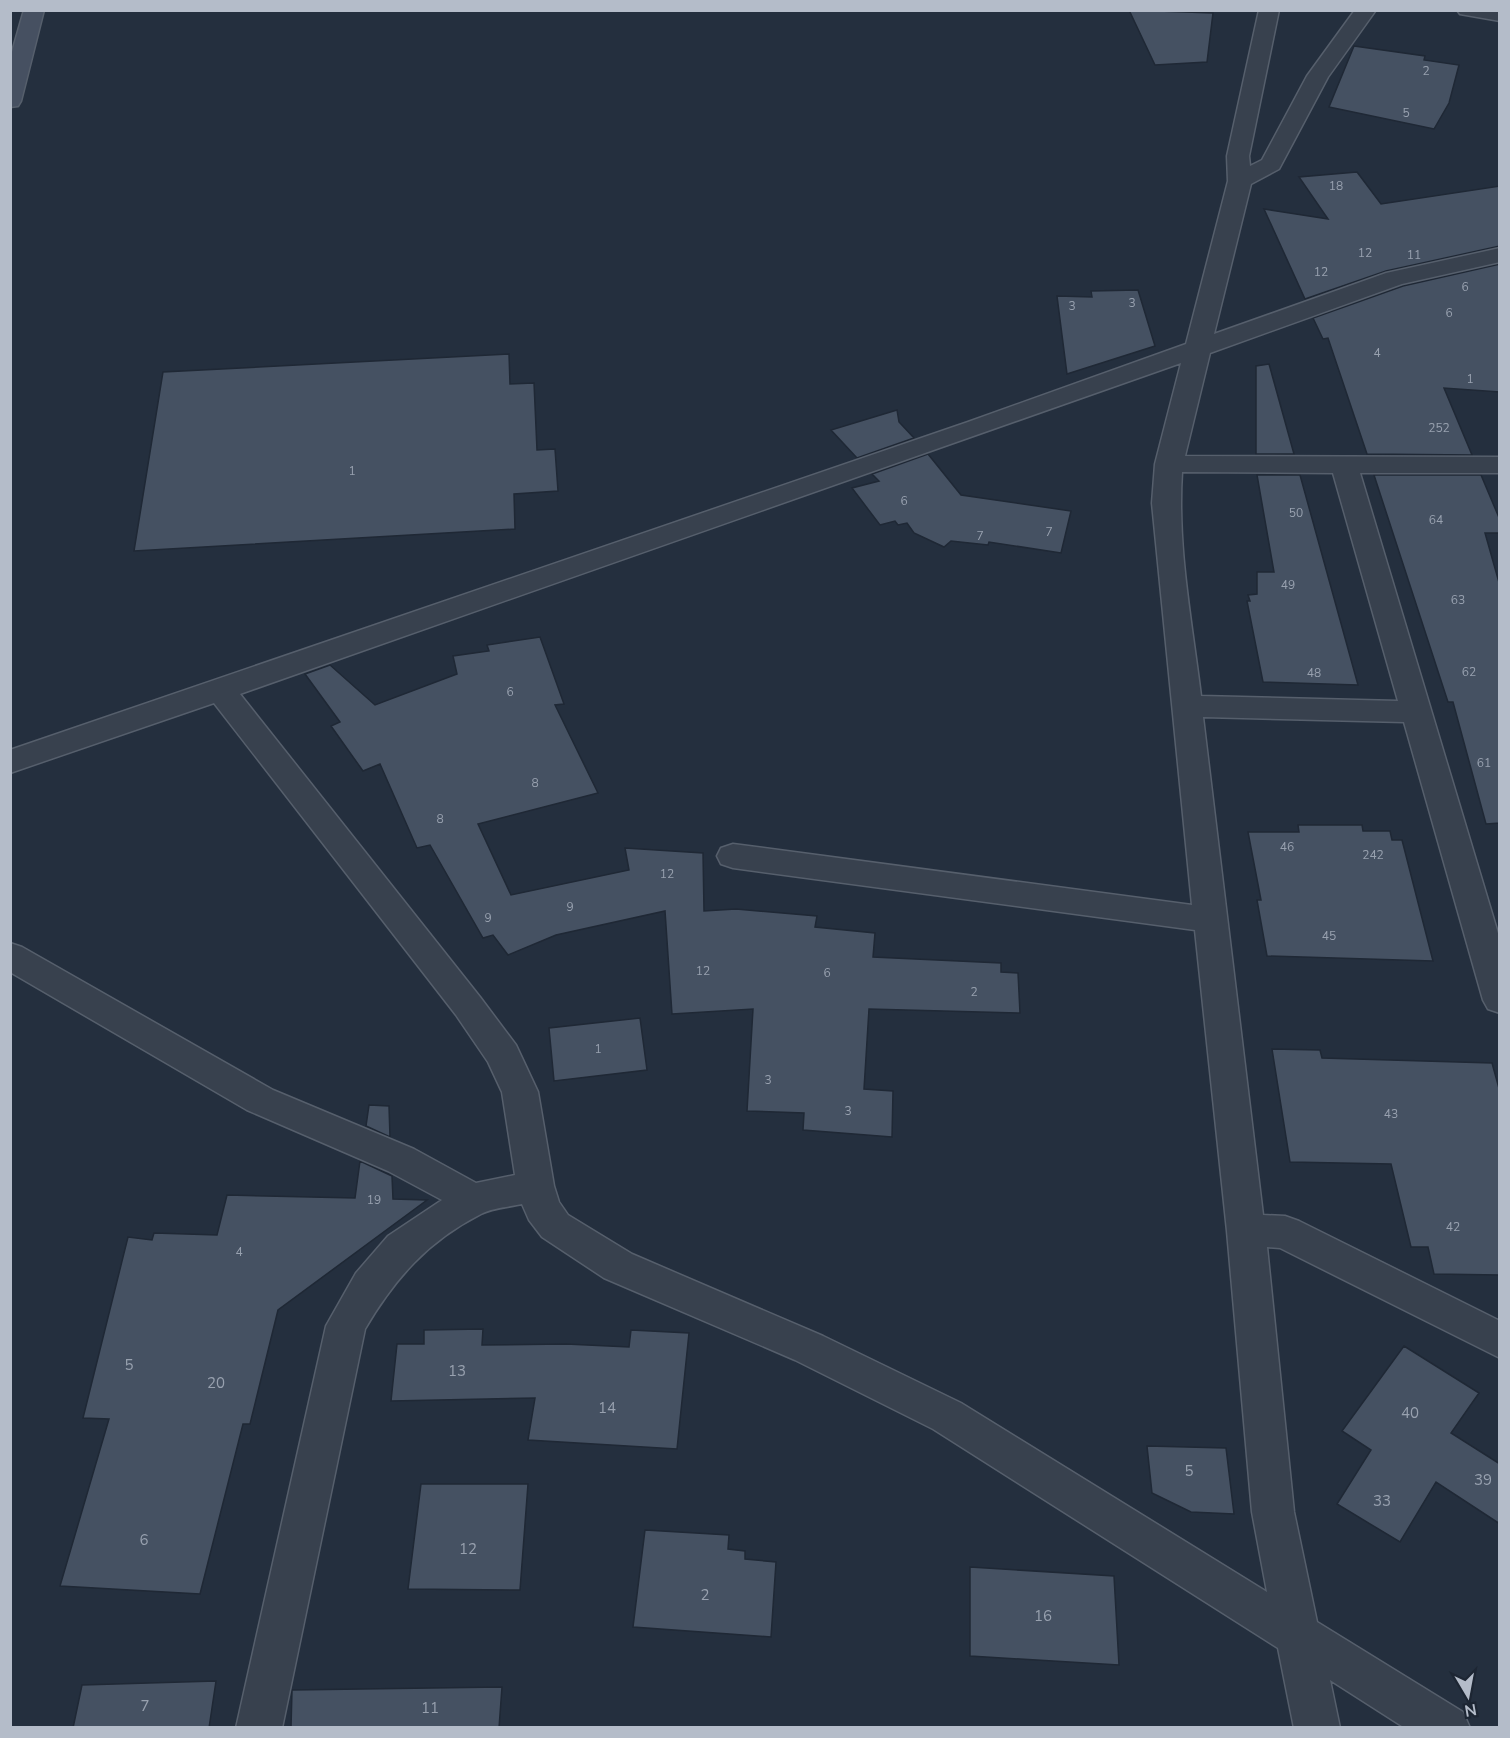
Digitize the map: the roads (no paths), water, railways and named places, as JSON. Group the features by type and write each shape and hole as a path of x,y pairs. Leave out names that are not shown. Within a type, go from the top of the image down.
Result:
{"street":[{"path":"10,101 34,10"},
{"path":"1269,10 1238,156 1240,181 1201,346 1169,464 1166,503 1168,541 1246,1231 1273,1512 1317,1728"},
{"path":"1240,181 1271,164 1318,76 1366,10"},
{"path":"1467,10 1500,15"},
{"path":"10,762 977,428 1395,278 1500,255"},
{"path":"1169,464 1500,465"},
{"path":"1344,465 1415,711 1487,914 1500,1000"},
{"path":"221,691 468,1006 503,1055 520,1092 535,1186 542,1209 555,1226 608,1261 809,1348 947,1416 1447,1728"},
{"path":"1187,706 1415,711"},
{"path":"734,856 1211,920"},
{"path":"10,956 260,1100 401,1160 474,1199"},
{"path":"259,1728 346,1326 370,1284 402,1247 474,1199 535,1186"},
{"path":"1246,1231 1285,1232 1500,1341"}]}
